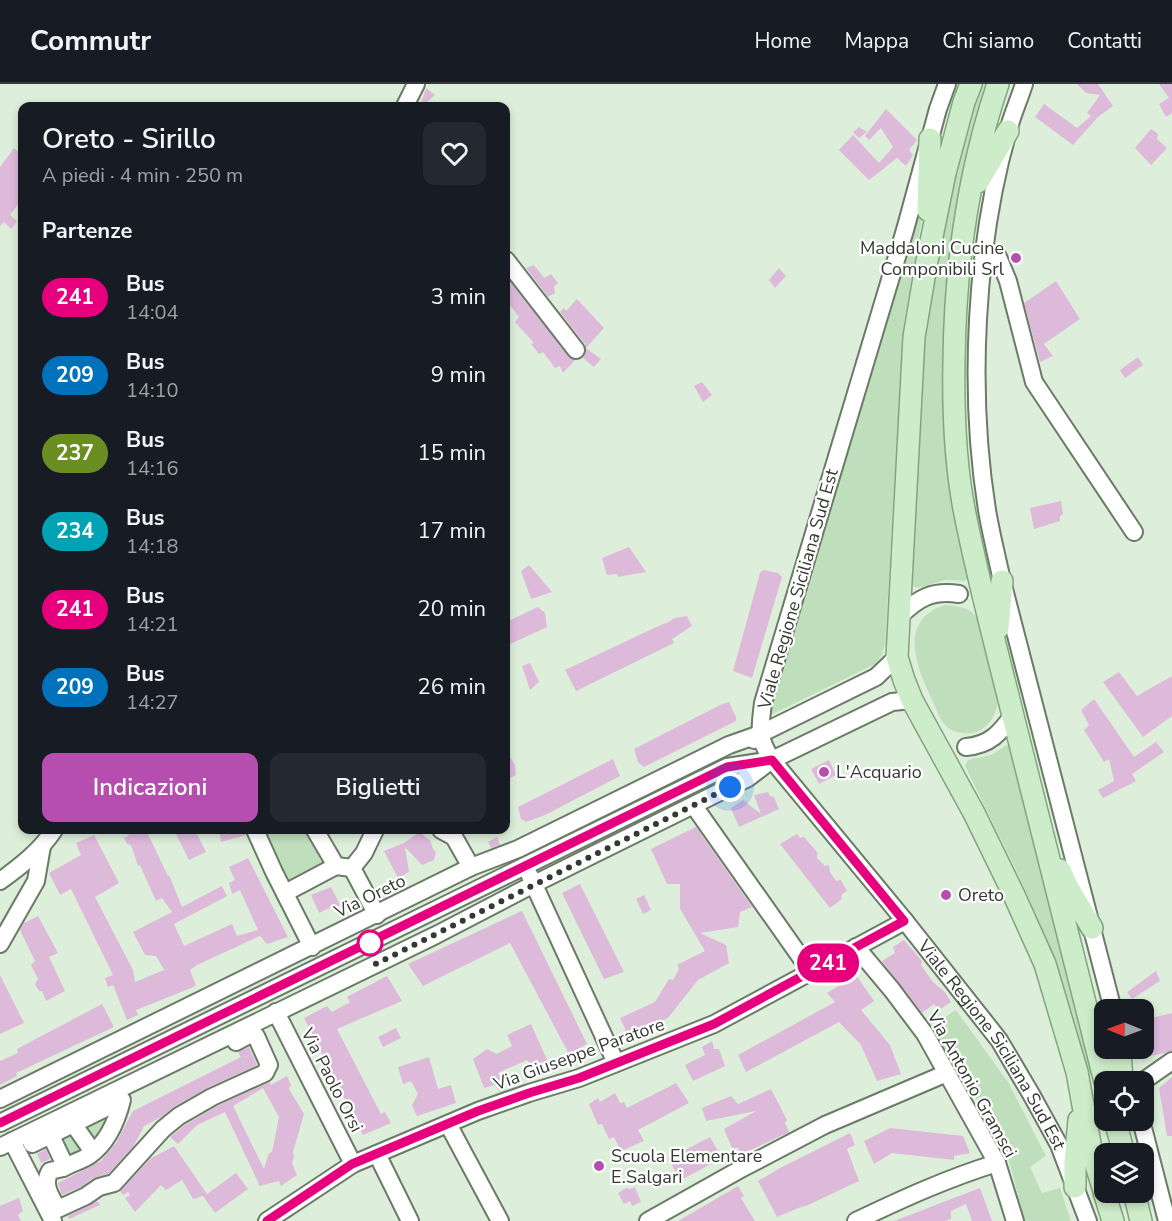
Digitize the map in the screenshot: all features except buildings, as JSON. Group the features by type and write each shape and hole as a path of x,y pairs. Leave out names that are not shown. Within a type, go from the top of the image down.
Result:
{"main road":[{"name":"Viale Regione Siciliana Sud Est","path":"970,84 945,173 914,337 897,657 912,700 974,813 1045,964 1077,1072 1094,1156"},
{"path":"998,84 979,150 969,198 960,262 954,332 956,448 965,513 999,659 1102,1071"},
{"path":"969,198 1008,131"},
{"path":"926,266 930,139"},
{"path":"999,659 998,625 1002,581"},
{"path":"1039,823 1067,886 1092,928"},
{"path":"1075,1186 1079,1123 1077,1072"},
{"name":"Viale Regione Siciliana Sud Est","path":"1107,1203 1113,1221"},
{"path":"1137,1203 1141,1221"}],"street":[{"path":"407,102 416,84"},
{"name":"Viale Regione Siciliana Sud Est","path":"947,84 763,703 760,734 764,748 772,760 825,816 904,921 1019,1065 1059,1145 1088,1221"},
{"path":"1024,84 1008,131 994,191 984,255 977,392 980,447 987,510 1002,581 1110,999"},
{"path":"984,255 998,257 1008,282 1034,382 1134,532"},
{"path":"510,265 576,350"},
{"path":"899,617 924,597 938,593 959,594"},
{"path":"727,767 760,734 876,677 897,657"},
{"path":"10,1146 694,806 748,778 772,760 892,702 912,700"},
{"path":"966,747 978,746 989,741 1000,732 1013,715"},
{"name":"Via Oreto","path":"0,1099 471,867 518,849 729,746 760,734"},
{"path":"0,1123 727,767 772,760"},
{"path":"694,806 811,972"},
{"path":"0,881 27,861 51,834"},
{"path":"257,834 312,946"},
{"path":"318,834 377,915"},
{"path":"285,893 344,867 364,853 373,834"},
{"path":"448,834 454,837 471,867"},
{"path":"0,944 36,881 42,846"},
{"path":"518,849 616,1063"},
{"name":"Via Giuseppe Paratore","path":"267,1221 352,1164 448,1124 529,1093 579,1078 714,1024 904,921"},
{"name":"Via Antonio Gramsci","path":"856,947 925,1034 997,1163 1015,1221"},
{"name":"Via Paolo Orsi","path":"276,1012 352,1164"},
{"path":"10,1146 48,1136 74,1125 122,1100 252,1034 260,1043 268,1065 265,1073 212,1097 170,1123 130,1163 114,1183 99,1187 58,1209 48,1192 46,1176 50,1171 63,1168 93,1152 113,1128 122,1100"},
{"path":"1154,1074 1172,1061"},
{"path":"648,1221 825,1125 947,1073"},
{"path":"448,1124 500,1221"},
{"path":"74,1125 93,1152"},
{"path":"1144,1131 1167,1221"},
{"path":"48,1136 52,1138 57,1148 63,1168"},
{"path":"10,1146 53,1221"},
{"path":"377,1154 410,1221"},
{"path":"856,1221 928,1188 997,1163"}],"green space":[{"path":"978,84 991,84 952,261 943,331 946,450 969,578 964,581 945,580 914,587 912,582 920,398 926,333 950,198"},
{"path":"919,207 924,208 904,323 885,645 875,664 771,715 768,708"},
{"path":"945,605 968,610 977,619 998,695 996,710 989,723 984,728 971,733 954,731 944,723 925,685 916,658 916,632 921,621 930,612"},
{"path":"1007,745 1011,746 1094,1061 1089,1079 1065,992 1038,919 965,766 968,760 991,755"},
{"path":"306,834 323,864 290,881 266,835"},
{"path":"956,1010 1008,1082 1046,1156 1030,1167 1042,1193 1060,1188 1071,1221 1025,1221 1009,1161 989,1118 930,1027"},
{"path":"111,1115 95,1143 83,1128"},
{"path":"70,1135 81,1152 66,1161 56,1142"}],"bus line":[{"name":"241","path":"0,1123 727,767 772,760 904,921 714,1024 579,1078 478,1111 352,1164 267,1221"}],"place":[{"name":"Maddaloni Cucine Componibili Srl","path":"1016,258"},
{"name":"L'Acquario","path":"824,772"},
{"name":"Oreto","path":"946,895"},
{"name":"Scuola Elementare E.Salgari","path":"599,1166"}],"route":[{"path":"370,943 376,964 730,787"}]}
